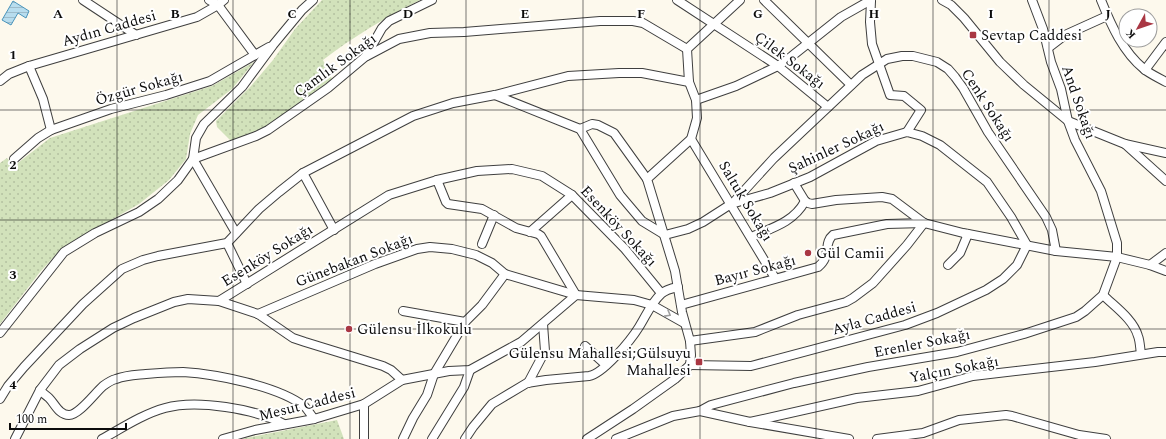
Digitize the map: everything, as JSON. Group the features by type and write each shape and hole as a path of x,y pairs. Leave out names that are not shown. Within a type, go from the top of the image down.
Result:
{"street":[{"path":"83,0 136,35"},
{"path":"209,0 221,3 255,55"},
{"path":"0,333 64,252 95,233 139,212 158,199 178,180 193,158 194,146 204,124 242,87 273,45 302,10 313,0"},
{"path":"365,57 382,28 389,21 432,0"},
{"name":"Çilek Sokağı","path":"677,0 778,66 828,107"},
{"path":"647,179 692,139 697,118 696,100 689,82 687,49 740,0"},
{"path":"764,0 851,85"},
{"path":"696,100 736,86 778,66 841,17 871,0 870,22 872,44 890,95 904,96 921,110 907,132"},
{"path":"942,0 964,18 1000,62 1024,85 1068,121 1125,144 1166,153"},
{"name":"And Sokağı","path":"1032,0 1043,29 1051,62 1061,89 1068,121 1075,140 1101,191 1107,208 1117,242 1117,257"},
{"path":"1101,0 1107,16 1121,42 1132,57 1145,70 1166,82"},
{"name":"Aydın Caddesi","path":"0,81 9,74 29,66 197,17 221,3"},
{"path":"1048,48 1065,35 1107,16"},
{"name":"Çamlık Sokağı","path":"193,158 256,136 268,130 328,88 365,57 399,38 430,33 464,32 600,21 637,21 687,49"},
{"path":"1145,70 1166,42"},
{"name":"Özgür Sokağı","path":"14,159 38,138 51,130 111,109 166,95 210,81 273,45"},
{"name":"Cenk Sokağı","path":"731,204 774,158 862,75 887,59 902,56 924,58 937,62 948,69 963,88 988,132 1046,217 1052,230 1056,251"},
{"path":"29,66 43,99 51,130"},
{"path":"0,399 8,386 24,367 77,309 122,269 143,260 158,256 227,243 259,210 279,192 304,173 413,116 453,104 568,76 642,73 689,82"},
{"path":"495,95 580,129 620,195 642,221 665,235"},
{"path":"580,129 592,124 598,125 614,133 647,179 675,271 680,305 690,340 691,354 690,365 675,379 639,405 587,439"},
{"name":"Şahinler Sokağı","path":"665,235 688,229 703,222 731,204 770,193 810,177 876,141 907,132 922,136 940,145 987,182 1011,217 1027,245"},
{"name":"Saltuk Sokağı","path":"692,139 776,278"},
{"path":"1125,144 1166,181"},
{"path":"193,158 236,233"},
{"name":"Esenköy Sokağı","path":"15,439 40,390 62,363 80,349 113,328 180,300 220,301 389,194 437,180 477,171 512,169 538,174 572,195 625,249 661,293"},
{"path":"304,173 334,230"},
{"path":"437,180 448,204 482,209 516,228 538,234 543,238 576,295"},
{"path":"690,340 756,332 798,315 846,302 873,283 907,245 924,223 892,199 882,196 836,200 812,204 805,201 794,183"},
{"path":"530,232 572,195"},
{"path":"751,237 787,222 801,209 805,201"},
{"path":"482,244 494,216"},
{"name":"Bayır Sokağı","path":"680,305 818,267 824,262 829,240 833,235 887,224 924,223 968,234 1027,245"},
{"path":"948,265 960,253 968,234"},
{"path":"227,243 247,284"},
{"path":"1027,245 1056,251 1117,257 1150,265 1166,271"},
{"name":"Ayla Caddesi","path":"690,365 751,366 905,325 944,310 986,290 1003,279 1017,265 1027,245"},
{"name":"Günebakan Sokağı","path":"258,314 375,264 417,249 430,247 452,249 476,255 492,263 505,274"},
{"path":"1150,265 1166,253"},
{"name":"Erenler Sokağı","path":"616,439 673,416 700,411 711,405 794,383 868,367 957,352 1024,334 1076,317 1086,311 1103,295 1117,257"},
{"path":"403,439 413,418 427,395 434,374 466,322 482,305 505,274 576,295 634,300 652,305 684,323"},
{"path":"465,439 472,427 492,404 528,383 592,376 618,355 639,328 652,305 661,293 678,286"},
{"name":"Mesut Caddesi","path":"224,439 284,424 314,419 364,404 402,380 434,374 470,370 521,342 576,295"},
{"path":"1103,295 1122,312 1136,330 1141,354"},
{"path":"220,301 258,314 293,338 383,366 391,370 402,380"},
{"path":"403,311 466,322"},
{"path":"528,383 545,351 543,324"},
{"path":"585,346 606,365"},
{"name":"Yalçın Sokağı","path":"750,422 857,398 918,391 973,376 1166,352"},
{"path":"432,439 464,386 470,370"},
{"path":"40,390 58,410 68,415 78,411 103,386 116,378 169,372 204,374 244,383 291,398 306,407 314,419"},
{"path":"102,439 135,421 165,408 199,404 221,406 243,411 272,418 284,424"},
{"path":"364,404 364,439"},
{"name":"Erenler Sokağı","path":"700,411 750,422 849,439"},
{"path":"877,439 923,433 959,420 1006,416 1012,416 1080,435 1106,439"}],"green space":[{"path":"322,0 420,0 370,28 323,60 332,79 284,115 258,130 231,141 217,127 216,121 251,86 273,60 295,29"},
{"path":"254,62 232,89 198,115 190,134 186,159 169,180 139,204 62,248 40,272 0,324 0,163 7,158 14,166 50,138 212,86"},
{"path":"337,420 344,439 241,439"}],"water":[{"path":"13,1 29,11 26,18 18,13 11,25 2,20"}],"place":[{"name":"Sevtap Caddesi","path":"973,35"},
{"name":"Gül Camii","path":"808,253"},
{"name":"Gülensu İlkokulu","path":"349,329"},
{"name":"Gülensu Mahallesi;Gülsuyu Mahallesi","path":"699,362"}]}
